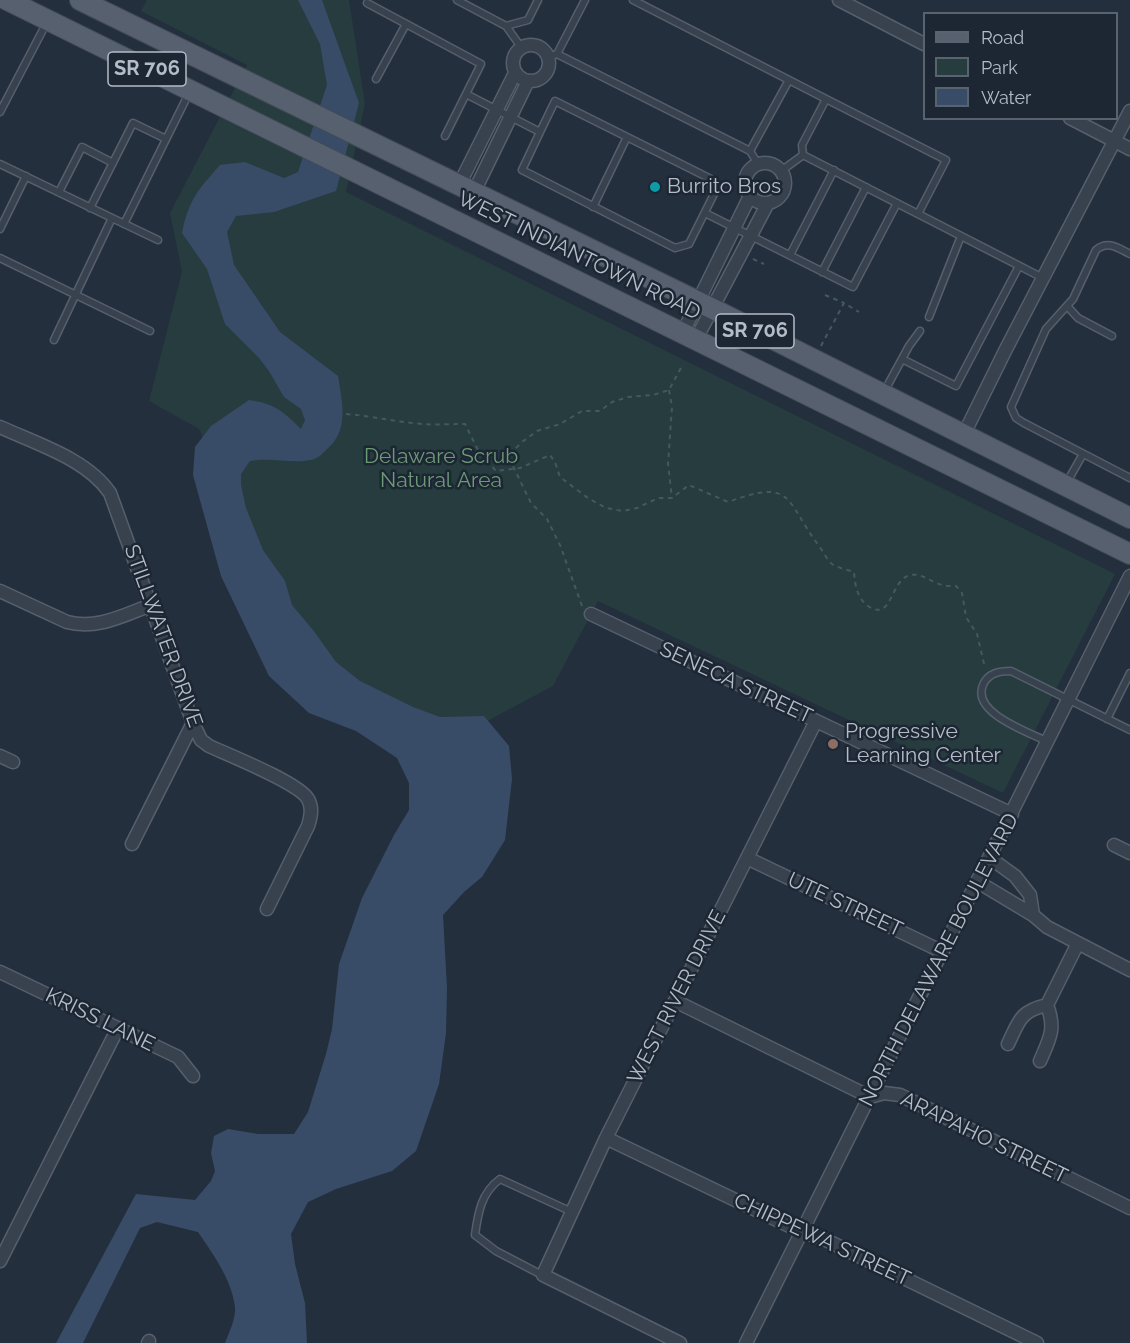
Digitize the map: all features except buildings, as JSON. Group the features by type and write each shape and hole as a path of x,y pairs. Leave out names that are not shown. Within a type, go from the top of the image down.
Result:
{"main road":[{"name":"WEST INDIANTOWN ROAD","path":"7,0 688,338 1130,554"},
{"name":"WEST INDIANTOWN ROAD","path":"80,0 705,305 1130,518"}],"street":[{"path":"839,0 923,43"},
{"path":"466,189 497,110 515,73 513,59 521,47 529,45 537,45 553,55 547,73 541,79 528,81 515,73"},
{"path":"466,189 511,117 528,81"},
{"path":"963,436 1130,111"},
{"path":"1074,120 1130,149"},
{"path":"758,164 771,164 781,171 784,177 784,190 780,196 768,202 762,202 750,196 745,185 746,178 753,167 758,164"},
{"path":"705,305 750,196"},
{"path":"688,338 705,305 750,236 768,202"},
{"name":"STILLWATER DRIVE","path":"0,428 77,463 99,479 114,502 201,740 295,787 308,800 311,817 308,826 267,909"},
{"name":"NORTH DELAWARE BOULEVARD","path":"746,1343 1130,576"},
{"path":"0,591 67,622 86,626 151,606"},
{"name":"SENECA STREET","path":"591,614 1012,814"},
{"name":"WEST RIVER DRIVE","path":"543,1275 606,1138 816,721"},
{"path":"132,844 193,723"},
{"path":"0,756 13,762"},
{"path":"1114,845 1130,853"},
{"name":"UTE STREET","path":"747,858 943,952"},
{"path":"990,858 1015,876 1030,895 1033,915"},
{"path":"978,882 1033,915 1047,927 1130,970"},
{"path":"1040,1061 1053,1021 1047,1005 1078,942"},
{"name":"KRISS LANE","path":"0,972 178,1057 193,1076"},
{"name":"ARAPAHO STREET","path":"675,1001 870,1097 884,1093 900,1095 1130,1208"},
{"path":"1008,1044 1021,1016 1033,1008 1047,1005"},
{"path":"0,1261 118,1028"},
{"name":"CHIPPEWA STREET","path":"606,1138 802,1232 826,1240 1037,1343"},
{"path":"543,1275 681,1343"}],"lane":[{"path":"457,0 506,26 521,47"},
{"path":"506,26 528,20 538,0"},
{"path":"585,0 553,55 750,152 758,164"},
{"path":"633,0 946,160 918,214"},
{"path":"367,3 481,64 445,136"},
{"path":"0,112 48,20"},
{"path":"376,79 406,24"},
{"path":"750,152 789,80"},
{"path":"124,224 190,91"},
{"path":"466,94 540,132"},
{"path":"803,154 802,145 826,99"},
{"path":"555,101 627,137 710,178 714,194 689,244 675,248 522,170 555,101"},
{"path":"90,208 133,123 166,139"},
{"path":"593,207 627,137"},
{"path":"59,192 82,147 113,163"},
{"path":"803,154 1043,278"},
{"path":"781,171 803,154"},
{"path":"0,164 158,240"},
{"path":"790,255 834,170"},
{"path":"0,229 26,176"},
{"path":"822,272 866,187"},
{"path":"705,213 854,287 897,202"},
{"path":"54,340 112,219"},
{"path":"928,317 961,236"},
{"path":"1130,254 1108,244 1096,250 1068,307 1055,317 1046,329 1011,407 1016,418 1130,478"},
{"path":"0,258 150,331"},
{"path":"902,358 956,386 1019,266"},
{"path":"1068,307 1078,318 1113,336"},
{"path":"883,395 902,358 920,331"},
{"path":"1065,486 1083,454"},
{"path":"1048,742 988,709 983,703 981,694 982,686 987,678 994,673 1011,671 1130,730"},
{"path":"1107,719 1130,674"},
{"path":"543,1275 496,1251 475,1235 477,1214 489,1187 500,1179 572,1212"}],"path":[{"path":"750,257 764,264"},
{"path":"825,295 859,312"},
{"path":"821,347 844,303"},
{"path":"672,498 668,464 672,407 669,390 683,364"},
{"path":"591,614 580,605 560,545 547,519 531,503 508,456 537,430 560,424 582,411 600,411 612,402 628,397 653,395 669,390"},
{"path":"346,414 376,416 394,421 424,424 465,424 478,450 496,471 514,468 550,455 560,477 606,508 623,511 637,508 658,498 672,498 688,485 728,502 755,492 775,492 788,496 806,528 832,564 854,572 855,588 861,600 870,608 878,610 885,608 897,583 909,575 918,575 941,585 956,586 962,593 966,617 977,634 987,678"}],"green space":[{"name":"Delaware Scrub Natural Area","path":"147,0 349,0 365,104 346,192 1115,574 1003,793 598,601 553,686 474,728 408,713 334,676 244,536 199,429 149,401 182,272 170,213 247,65 141,11"}],"water":[{"path":"298,0 322,0 359,103 336,191 274,212 236,216 227,232 234,265 280,332 338,376 342,416 339,434 334,442 315,459 250,461 241,474 246,508 263,550 285,581 292,605 336,662 360,681 413,707 440,717 484,716 509,746 512,779 505,840 482,877 464,892 443,915 447,988 446,1033 439,1084 416,1151 392,1171 336,1189 308,1202 291,1234 295,1264 305,1303 307,1343 225,1343 233,1321 235,1307 230,1287 221,1268 198,1232 157,1222 140,1228 83,1343 56,1343 136,1194 195,1200 211,1181 215,1171 211,1153 214,1136 228,1129 258,1134 294,1134 308,1112 326,1054 332,1029 339,964 362,898 409,810 409,783 397,758 356,731 309,713 269,676 221,576 193,475 195,447 211,426 249,400 265,403 278,409 301,429 305,420 301,409 284,397 259,358 225,324 207,269 182,233 191,203 220,165 245,162 284,178 298,172 327,85 320,44"}],"place":[{"name":"Burrito Bros","path":"655,187"},
{"name":"Progressive Learning Center","path":"833,744"}]}
